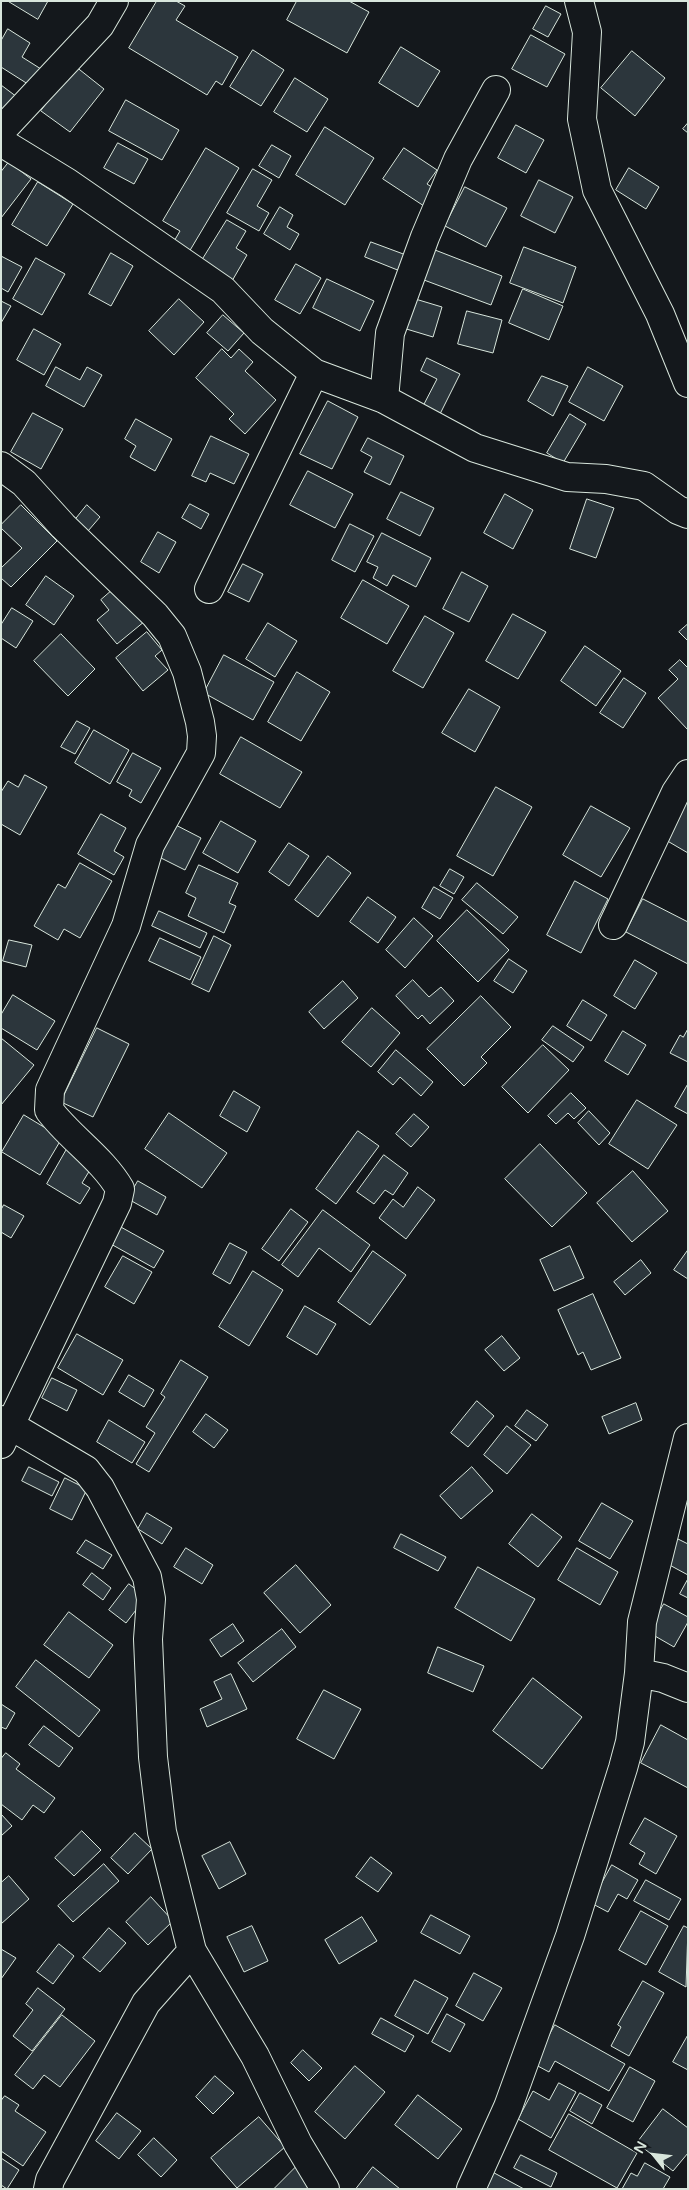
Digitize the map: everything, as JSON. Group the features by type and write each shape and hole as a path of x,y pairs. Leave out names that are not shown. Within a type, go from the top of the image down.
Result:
{"street":[{"path":"1,132 100,24 114,1"},
{"path":"579,1 587,32 582,119 597,190 660,314 688,383"},
{"path":"384,399 390,333 424,237 458,159 496,90"},
{"path":"1,142 68,183 223,290 262,331 314,373 384,399 474,448 567,477 606,479 644,486 678,510 688,514"},
{"path":"209,589 314,373"},
{"path":"1,466 24,483 63,526 155,615 172,636 187,672 202,736 200,753 150,845 126,926 50,1090 48,1110 60,1125 113,1177 120,1189 117,1203 4,1430 86,1470 100,1488 147,1577 151,1599 148,1639 153,1757 162,1832 192,1950 255,2056 298,2144 325,2189"},
{"path":"613,925 676,792 688,774"},
{"path":"472,2189 508,2107 570,1936 630,1742 640,1673 642,1622 688,1438"},
{"path":"640,1673 663,1678 688,1688"},
{"path":"48,2189 50,2180 74,2133 146,2003 192,1950"}],"building":[{"path":"8,1 48,1 38,19"},
{"path":"157,1 176,1 185,6 176,20 238,57 222,85 216,81 207,95 129,48"},
{"path":"297,1 349,1 369,12 347,53 287,20"},
{"path":"546,6 561,14 548,37 533,29"},
{"path":"8,29 30,43 22,57 41,69 31,86 1,67 1,41"},
{"path":"531,35 565,54 547,87 512,69"},
{"path":"401,47 440,71 418,107 379,83"},
{"path":"253,50 284,70 261,106 230,87"},
{"path":"632,51 665,78 635,116 601,88"},
{"path":"75,66 104,89 70,132 41,111"},
{"path":"295,78 328,99 307,132 274,112"},
{"path":"1,85 21,100 1,122"},
{"path":"126,100 179,130 162,160 109,131"},
{"path":"688,123 688,133 683,129"},
{"path":"516,125 544,140 526,173 498,158"},
{"path":"325,127 374,158 345,205 296,175"},
{"path":"118,143 148,159 134,184 104,168"},
{"path":"272,145 291,156 279,178 259,166"},
{"path":"206,148 239,168 189,252 173,243 180,231 163,221"},
{"path":"404,148 437,170 427,184 438,191 427,208 383,179"},
{"path":"9,162 31,179 1,218 1,172"},
{"path":"629,168 659,187 646,209 616,190"},
{"path":"253,169 272,180 257,206 269,213 259,231 227,213"},
{"path":"539,180 573,197 555,233 521,216"},
{"path":"38,182 73,204 47,246 12,225"},
{"path":"465,187 507,208 486,247 445,226"},
{"path":"280,207 293,215 287,227 299,234 290,250 264,234"},
{"path":"227,220 246,231 236,248 247,255 232,281 201,262"},
{"path":"371,242 406,255 400,271 365,257"},
{"path":"524,247 576,267 563,303 510,283"},
{"path":"435,250 502,276 491,305 424,280"},
{"path":"111,253 133,266 111,306 89,294"},
{"path":"1,256 22,267 8,292 1,288"},
{"path":"36,258 65,274 42,315 13,299"},
{"path":"296,264 321,278 300,314 275,300"},
{"path":"327,279 374,301 360,331 313,308"},
{"path":"523,289 563,306 549,340 509,323"},
{"path":"412,298 442,307 433,337 403,328"},
{"path":"179,299 204,322 174,355 149,331"},
{"path":"1,301 11,306 1,323"},
{"path":"467,311 502,320 493,353 458,344"},
{"path":"223,315 244,333 228,351 207,333"},
{"path":"34,329 61,344 44,375 17,360"},
{"path":"222,349 231,358 239,349 253,362 245,371 276,400 245,434 229,419 234,414 196,378"},
{"path":"427,358 460,374 439,416 422,408 437,379 421,371"},
{"path":"56,367 80,380 87,367 102,375 84,407 46,386"},
{"path":"588,367 623,386 604,421 569,402"},
{"path":"542,376 568,386 553,416 528,401"},
{"path":"328,401 358,417 332,469 300,454"},
{"path":"33,413 63,429 41,469 11,452"},
{"path":"570,414 586,424 563,463 547,453"},
{"path":"136,419 172,439 155,471 130,457 136,446 125,439"},
{"path":"211,436 249,454 234,484 210,473 206,482 192,476"},
{"path":"368,438 404,456 390,485 364,472 372,457 361,451"},
{"path":"308,471 353,494 335,528 290,505"},
{"path":"401,492 434,508 420,536 387,519"},
{"path":"505,494 533,510 513,549 484,533"},
{"path":"587,499 614,508 596,558 570,549"},
{"path":"190,504 209,514 201,529 182,518"},
{"path":"21,505 57,541 11,587 1,578 1,568 22,548 1,528 1,525"},
{"path":"87,505 100,517 88,531 75,520"},
{"path":"350,524 374,536 355,572 332,560"},
{"path":"158,532 176,542 159,573 141,562"},
{"path":"382,533 431,558 416,587 393,575 387,586 373,578 378,567 367,562"},
{"path":"243,564 263,574 249,602 228,592"},
{"path":"462,572 488,586 469,622 443,609"},
{"path":"46,576 74,596 54,625 26,605"},
{"path":"363,580 409,606 387,644 341,618"},
{"path":"116,587 145,621 117,644 97,620 109,610 101,600"},
{"path":"12,608 33,621 16,648 1,638 1,625"},
{"path":"513,614 546,632 518,679 486,661"},
{"path":"425,616 454,633 423,688 393,671"},
{"path":"268,623 297,641 275,677 246,659"},
{"path":"688,624 688,641 679,632"},
{"path":"147,632 162,650 155,656 168,670 143,691 116,658"},
{"path":"61,634 95,669 68,696 34,661"},
{"path":"585,646 621,671 596,706 561,681"},
{"path":"224,655 274,682 253,720 204,693"},
{"path":"680,660 688,668 688,730 658,698 678,679 669,670"},
{"path":"297,672 330,692 301,741 268,722"},
{"path":"624,678 646,693 623,728 600,713"},
{"path":"469,689 500,707 475,752 442,733"},
{"path":"77,721 90,728 75,754 61,747"},
{"path":"94,730 129,750 110,784 75,763"},
{"path":"241,737 302,772 280,808 220,774"},
{"path":"133,753 161,768 141,803 129,796 132,790 117,782"},
{"path":"25,775 47,787 20,835 1,824 1,792 8,781 18,787"},
{"path":"496,787 532,807 493,876 457,856"},
{"path":"688,800 688,853 664,839"},
{"path":"591,806 630,828 601,877 563,855"},
{"path":"101,814 126,828 114,851 124,857 114,875 78,854"},
{"path":"168,821 201,838 185,870 151,853"},
{"path":"221,821 256,841 238,873 203,853"},
{"path":"289,843 309,856 289,886 269,872"},
{"path":"328,856 351,873 318,917 295,900"},
{"path":"80,863 112,881 80,938 64,929 58,940 34,926 58,884 65,888"},
{"path":"199,865 238,883 229,903 236,906 224,933 188,916 196,898 186,893"},
{"path":"450,869 464,877 454,894 440,886"},
{"path":"575,881 608,899 581,953 547,935"},
{"path":"477,883 518,917 503,934 462,900"},
{"path":"434,887 453,898 440,919 422,908"},
{"path":"368,897 396,917 378,943 350,922"},
{"path":"643,899 688,922 688,964 626,932"},
{"path":"467,910 509,950 478,982 437,941"},
{"path":"159,911 207,933 200,948 152,926"},
{"path":"414,918 433,936 405,968 386,950"},
{"path":"214,936 231,945 209,992 192,984"},
{"path":"160,938 201,957 190,980 149,961"},
{"path":"9,940 32,945 26,967 3,961"},
{"path":"509,959 527,971 513,993 494,981"},
{"path":"635,960 657,973 635,1009 614,996"},
{"path":"413,980 429,997 441,987 454,1001 430,1024 422,1015 418,1019 396,996"},
{"path":"343,981 358,998 324,1029 309,1012"},
{"path":"13,995 55,1021 37,1050 1,1028 1,1015"},
{"path":"481,996 511,1027 481,1057 487,1063 464,1086 427,1049"},
{"path":"583,1000 607,1015 591,1041 567,1026"},
{"path":"372,1008 400,1033 371,1067 342,1042"},
{"path":"553,1026 584,1047 573,1062 542,1040"},
{"path":"97,1028 129,1044 93,1117 61,1102"},
{"path":"688,1029 688,1062 670,1053 680,1035 683,1037"},
{"path":"623,1031 646,1045 628,1075 605,1061"},
{"path":"1,1038 34,1065 1,1105"},
{"path":"543,1045 569,1070 528,1113 502,1087"},
{"path":"396,1050 433,1082 421,1096 400,1077 393,1085 378,1072"},
{"path":"688,1084 688,1114 675,1107"},
{"path":"234,1091 260,1107 247,1132 220,1116"},
{"path":"571,1093 586,1108 574,1119 568,1113 556,1124 548,1116"},
{"path":"637,1100 677,1125 648,1169 609,1144"},
{"path":"589,1111 610,1133 599,1145 578,1123"},
{"path":"169,1113 227,1153 202,1188 145,1149"},
{"path":"414,1114 429,1127 411,1147 396,1134"},
{"path":"24,1115 62,1138 40,1175 2,1152"},
{"path":"358,1131 379,1146 336,1204 316,1189"},
{"path":"540,1144 587,1193 552,1227 505,1179"},
{"path":"67,1149 93,1165 82,1183 90,1188 80,1204 47,1184"},
{"path":"384,1155 408,1173 393,1195 385,1190 374,1204 357,1192"},
{"path":"633,1171 668,1211 632,1242 597,1203"},
{"path":"138,1181 166,1197 157,1215 128,1199"},
{"path":"418,1187 435,1200 406,1239 379,1218 393,1199 403,1207"},
{"path":"4,1205 24,1216 11,1238 1,1232 1,1210"},
{"path":"291,1209 308,1222 279,1261 262,1249"},
{"path":"323,1210 370,1245 351,1272 319,1248 298,1277 282,1265"},
{"path":"119,1226 164,1251 154,1268 109,1243"},
{"path":"230,1243 247,1252 230,1284 213,1274"},
{"path":"570,1246 584,1278 554,1291 540,1260"},
{"path":"688,1250 688,1279 674,1270"},
{"path":"373,1251 406,1275 370,1325 338,1302"},
{"path":"123,1256 152,1272 134,1304 105,1287"},
{"path":"641,1260 651,1273 625,1295 614,1282"},
{"path":"253,1271 283,1290 249,1346 219,1327"},
{"path":"593,1294 621,1358 591,1370 583,1352 578,1355 558,1310"},
{"path":"305,1306 336,1324 317,1355 287,1337"},
{"path":"77,1334 123,1360 103,1395 58,1368"},
{"path":"502,1336 520,1358 504,1371 485,1350"},
{"path":"181,1360 208,1377 149,1472 136,1464 155,1433 146,1427 165,1397 161,1394"},
{"path":"129,1375 154,1390 144,1407 119,1392"},
{"path":"52,1378 77,1390 67,1411 42,1398"},
{"path":"477,1401 494,1416 468,1447 451,1433"},
{"path":"636,1403 642,1420 609,1434 602,1417"},
{"path":"527,1410 548,1425 536,1441 515,1426"},
{"path":"206,1414 228,1430 214,1448 193,1432"},
{"path":"109,1420 145,1442 132,1463 97,1442"},
{"path":"507,1426 531,1445 507,1474 484,1455"},
{"path":"29,1467 59,1482 52,1496 22,1481"},
{"path":"472,1467 493,1491 461,1519 440,1496"},
{"path":"65,1478 87,1489 72,1520 50,1509"},
{"path":"602,1503 633,1521 610,1559 579,1541"},
{"path":"147,1513 172,1528 162,1544 138,1529"},
{"path":"532,1514 562,1537 538,1567 509,1544"},
{"path":"401,1534 446,1557 438,1571 394,1548"},
{"path":"676,1538 688,1544 688,1575 664,1562"},
{"path":"86,1540 112,1555 103,1569 77,1553"},
{"path":"186,1548 213,1565 202,1584 174,1567"},
{"path":"577,1548 618,1572 600,1605 558,1580"},
{"path":"296,1565 331,1605 300,1633 264,1593"},
{"path":"478,1567 535,1599 511,1641 455,1608"},
{"path":"92,1573 111,1588 103,1600 83,1585"},
{"path":"688,1579 688,1598 680,1594"},
{"path":"129,1584 146,1597 126,1623 109,1610"},
{"path":"664,1604 688,1617 688,1622 674,1647 648,1632"},
{"path":"69,1612 113,1645 89,1678 44,1645"},
{"path":"233,1624 244,1641 221,1657 210,1640"},
{"path":"282,1629 296,1647 253,1682 238,1663"},
{"path":"438,1647 484,1666 473,1692 428,1673"},
{"path":"36,1660 100,1710 79,1737 16,1687"},
{"path":"231,1674 247,1709 207,1727 200,1709 222,1699 214,1682"},
{"path":"533,1678 582,1717 542,1769 493,1731"},
{"path":"324,1690 361,1709 334,1759 297,1739"},
{"path":"1,1704 15,1713 6,1729 1,1727"},
{"path":"661,1725 688,1740 688,1788 641,1763"},
{"path":"44,1726 73,1748 59,1767 29,1745"},
{"path":"6,1753 20,1764 16,1769 55,1798 44,1813 33,1805 22,1820 1,1804 1,1759"},
{"path":"1,1814 12,1826 1,1836"},
{"path":"645,1818 677,1836 656,1874 639,1864 645,1853 630,1844"},
{"path":"82,1831 101,1850 74,1876 55,1858"},
{"path":"135,1833 152,1849 128,1874 111,1858"},
{"path":"230,1842 246,1874 219,1889 202,1856"},
{"path":"371,1857 392,1873 378,1892 356,1877"},
{"path":"104,1864 119,1881 73,1922 58,1906"},
{"path":"612,1865 638,1880 627,1899 618,1894 608,1912 591,1903"},
{"path":"9,1876 29,1899 1,1924 1,1883"},
{"path":"646,1880 681,1899 669,1920 634,1901"},
{"path":"151,1897 173,1921 148,1945 126,1922"},
{"path":"641,1911 668,1926 646,1965 619,1950"},
{"path":"431,1915 470,1936 460,1954 421,1933"},
{"path":"362,1917 377,1941 339,1964 325,1940"},
{"path":"252,1926 268,1961 244,1972 227,1937"},
{"path":"684,1926 688,1928 686,1987 659,1972"},
{"path":"109,1928 126,1943 100,1972 83,1958"},
{"path":"59,1944 74,1956 53,1984 37,1972"},
{"path":"1,1949 16,1958 1,1979"},
{"path":"474,1973 502,1988 483,2021 456,2006"},
{"path":"415,1980 448,1998 428,2034 395,2016"},
{"path":"643,1981 664,1993 629,2056 611,2046 621,2027 618,2025"},
{"path":"38,1988 65,2009 32,2051 13,2036 33,2010 26,2004"},
{"path":"447,2014 465,2024 450,2052 432,2042"},
{"path":"62,2015 95,2041 60,2087 44,2075 33,2089 15,2075"},
{"path":"381,2018 414,2036 405,2052 372,2034"},
{"path":"555,2025 625,2064 609,2091 555,2061 549,2072 534,2064"},
{"path":"688,2035 688,2070 673,2062"},
{"path":"303,2050 322,2068 309,2081 291,2063"},
{"path":"355,2066 385,2092 345,2139 315,2112"},
{"path":"630,2067 655,2081 633,2122 607,2108"},
{"path":"215,2076 234,2093 213,2114 196,2097"},
{"path":"559,2083 576,2092 551,2138 518,2119 533,2091 549,2100"},
{"path":"580,2093 602,2105 592,2124 570,2111"},
{"path":"418,2095 462,2129 438,2159 395,2125"},
{"path":"5,2096 19,2105 15,2111 46,2132 23,2166 1,2151 1,2101"},
{"path":"663,2109 688,2128 688,2153 673,2171 637,2143"},
{"path":"117,2113 141,2131 119,2159 96,2141"},
{"path":"569,2114 637,2153 617,2188 549,2150"},
{"path":"259,2117 285,2147 237,2188 211,2158"},
{"path":"154,2138 177,2160 161,2177 138,2155"},
{"path":"521,2155 557,2173 551,2187 514,2168"},
{"path":"1,2158 19,2170 7,2189 1,2185"},
{"path":"645,2163 670,2177 663,2189 622,2189 631,2173 637,2176"},
{"path":"298,2165 320,2189 274,2189"},
{"path":"373,2167 400,2189 356,2189"},
{"path":"485,2168 524,2189 474,2189"}]}
